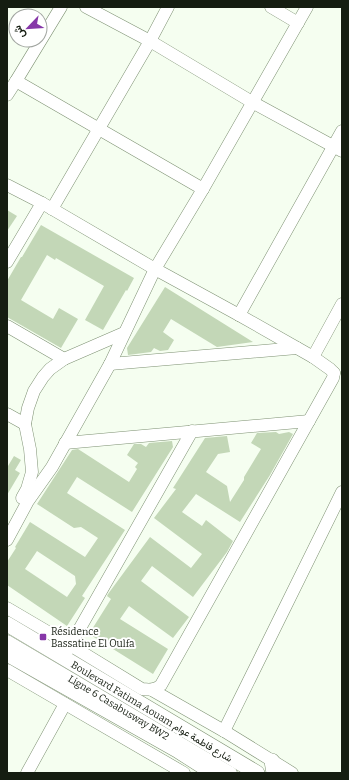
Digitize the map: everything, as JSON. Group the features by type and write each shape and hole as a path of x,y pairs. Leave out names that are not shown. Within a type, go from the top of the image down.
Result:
{"main road":[{"name":"Boulevard Fatima Aouam شارع فاطمة عوام","path":"7,624 67,651 257,773"},
{"name":"Boulevard Fatima Aouam شارع فاطمة عوام","path":"7,654 181,753 213,773"}],"street":[{"path":"7,95 61,7"},
{"path":"86,7 150,41 252,102 338,149"},
{"path":"7,262 47,206 98,129 150,41 168,7"},
{"path":"271,7 298,23"},
{"path":"7,540 28,501 52,467 110,364 155,269 203,189 307,7"},
{"path":"16,81 203,189"},
{"path":"239,315 338,149 342,132"},
{"path":"7,185 47,206 155,269 313,357 338,373 333,378 309,420 161,685 152,690"},
{"path":"313,357 342,304"},
{"path":"7,326 64,359"},
{"path":"7,524 27,489 32,472 30,449 25,424 28,408 34,391 50,369 64,359 124,333"},
{"path":"110,364 297,348"},
{"path":"7,414 25,424"},
{"path":"65,443 309,420"},
{"path":"67,651 192,431"},
{"path":"224,731 342,492"},
{"path":"7,608 67,651 142,689 152,690 224,731 273,767 292,773"},
{"name":"Ligne 6 Casabusway BW2","path":"7,641 231,773"},
{"name":"Ligne 6 Casabusway BW2","path":"7,646 224,773"},
{"path":"7,670 174,770 181,753"},
{"path":"27,773 65,704"}],"building":[{"path":"7,210 17,216 7,231"},
{"path":"41,225 134,278 103,330 85,320 104,286 56,258 55,260 47,255 21,300 53,319 59,308 78,319 61,348 7,317 7,281"},
{"path":"165,287 253,342 217,347 171,319 163,332 174,340 168,350 160,351 154,348 151,352 128,355 127,348"},
{"path":"276,432 279,434 289,432 293,434 270,475 240,522 196,494 182,512 202,526 206,520 233,541 227,552 193,597 152,566 141,581 189,617 173,638 129,606 120,619 168,649 153,674 89,634 111,599 107,596 108,594 150,537 191,568 202,554 154,518 176,489 173,488 205,438 227,436 230,452 218,454 206,472 227,486 230,502 261,449 251,443 257,433"},
{"path":"172,441 173,447 132,512 77,477 67,493 125,530 82,596 85,598 67,626 7,585 7,562 30,522 85,557 98,538 81,527 74,528 37,504 72,450 78,449 129,482 137,469 135,467 138,463 127,455 134,444 141,444 146,447 149,443","holes":["37,551 75,576 76,584 67,597 25,569"]},
{"path":"14,456 21,460 15,470 20,473 7,495 7,465 8,466"}],"place":[{"name":"Résidence Bassatine El Oulfa","path":"43,637"}]}
